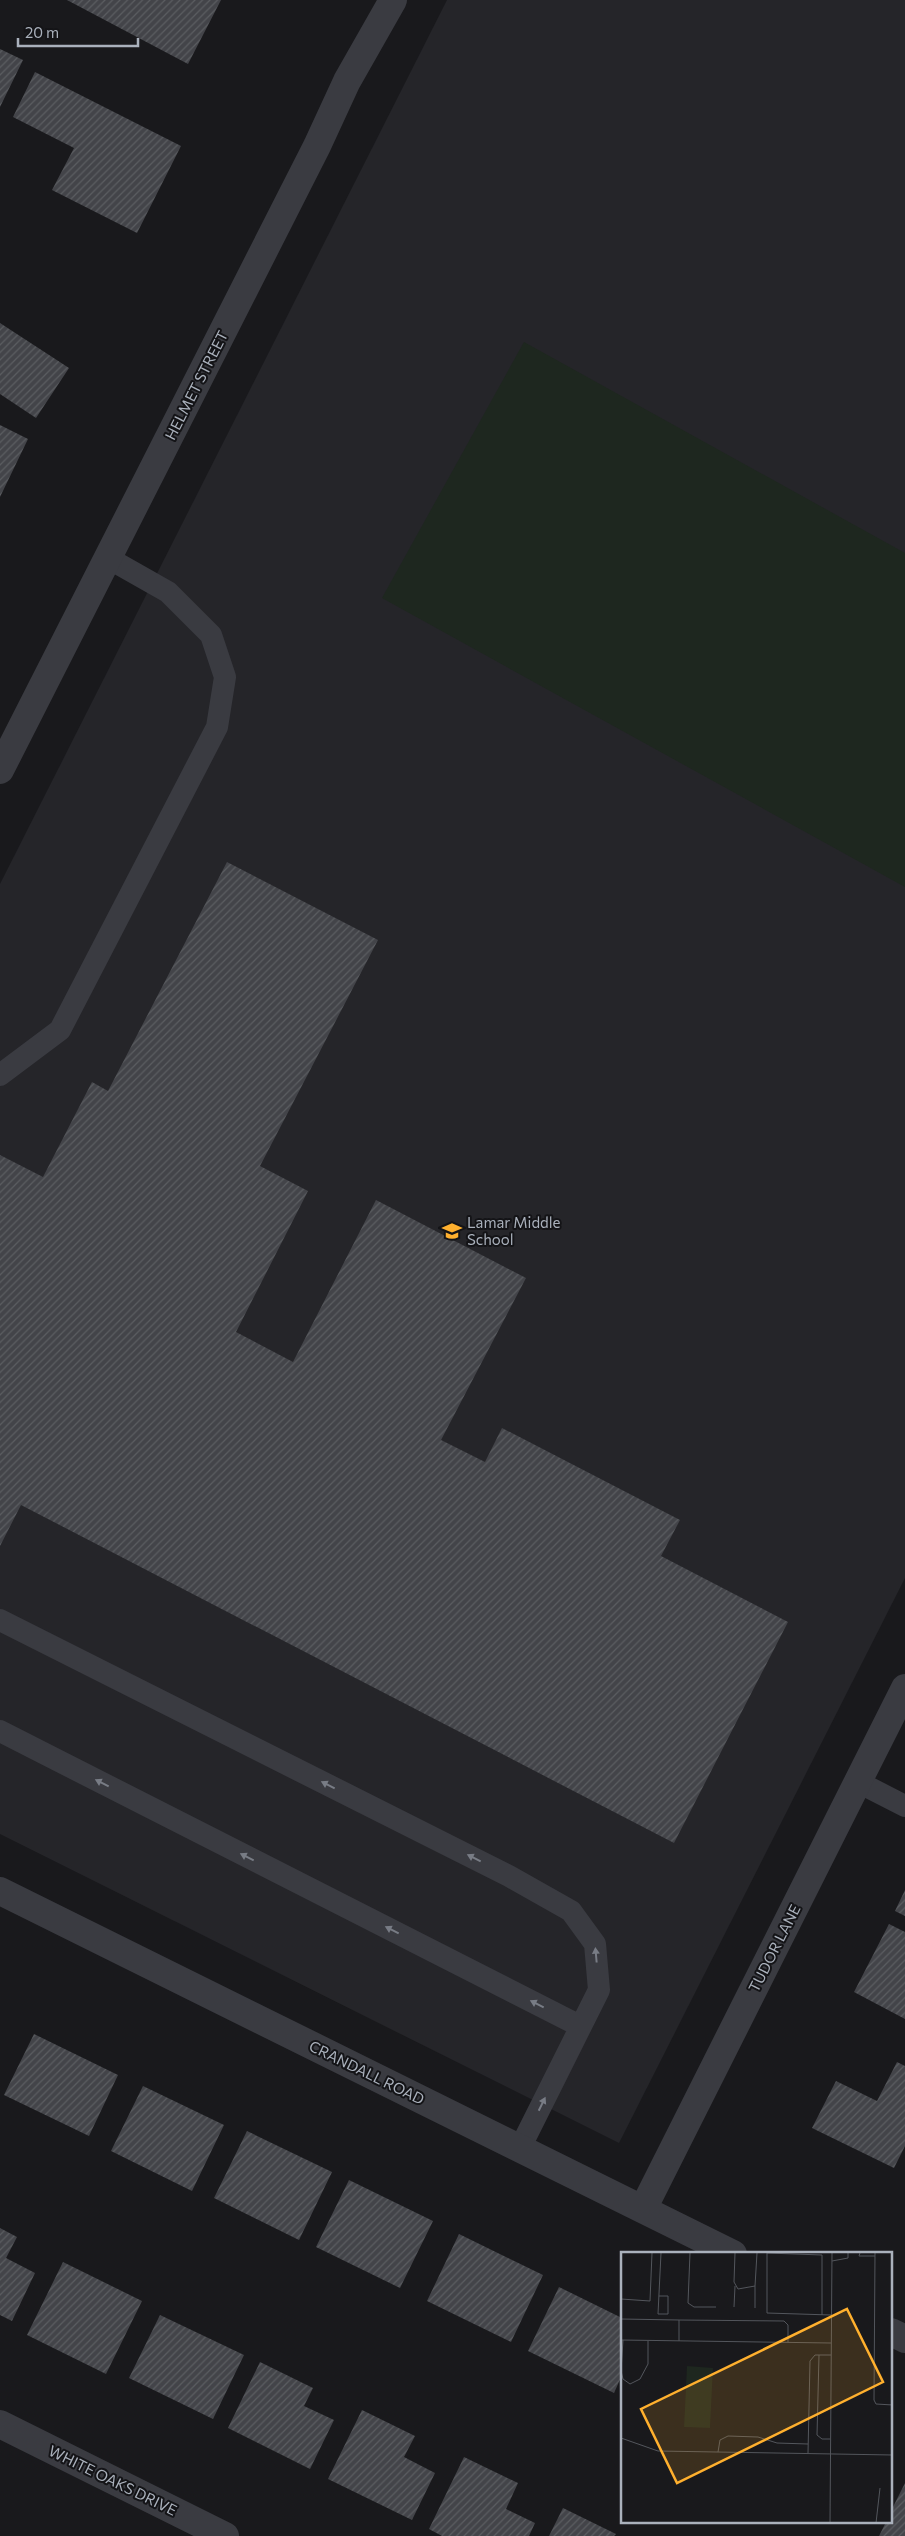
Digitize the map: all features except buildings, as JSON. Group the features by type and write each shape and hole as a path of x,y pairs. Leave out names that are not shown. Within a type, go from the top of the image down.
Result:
{"street":[{"name":"HELMET STREET","path":"0,770 313,154 347,81 393,0"},
{"name":"TUDOR LANE","path":"643,2209 905,1688"},
{"name":"CRANDALL ROAD","path":"0,1890 729,2252"},
{"path":"892,2332 905,2338"},
{"name":"WHITE OAKS DRIVE","path":"0,2424 225,2536"}],"lane":[{"path":"0,1075 60,1030 217,728 225,677 211,635 168,592 108,558"},
{"path":"0,1620 509,1876 570,1911 595,1944 599,1990 520,2148"},
{"path":"0,1731 580,2026"},
{"path":"858,1782 905,1806"}],"shaded area":[{"name":"Lamar Middle School","path":"447,0 905,0 905,1578 619,2143 0,1834 0,884"},
{"path":"524,342 905,553 905,887 382,598"}],"place":[{"name":"Lamar Middle School","path":"452,1231"}]}
